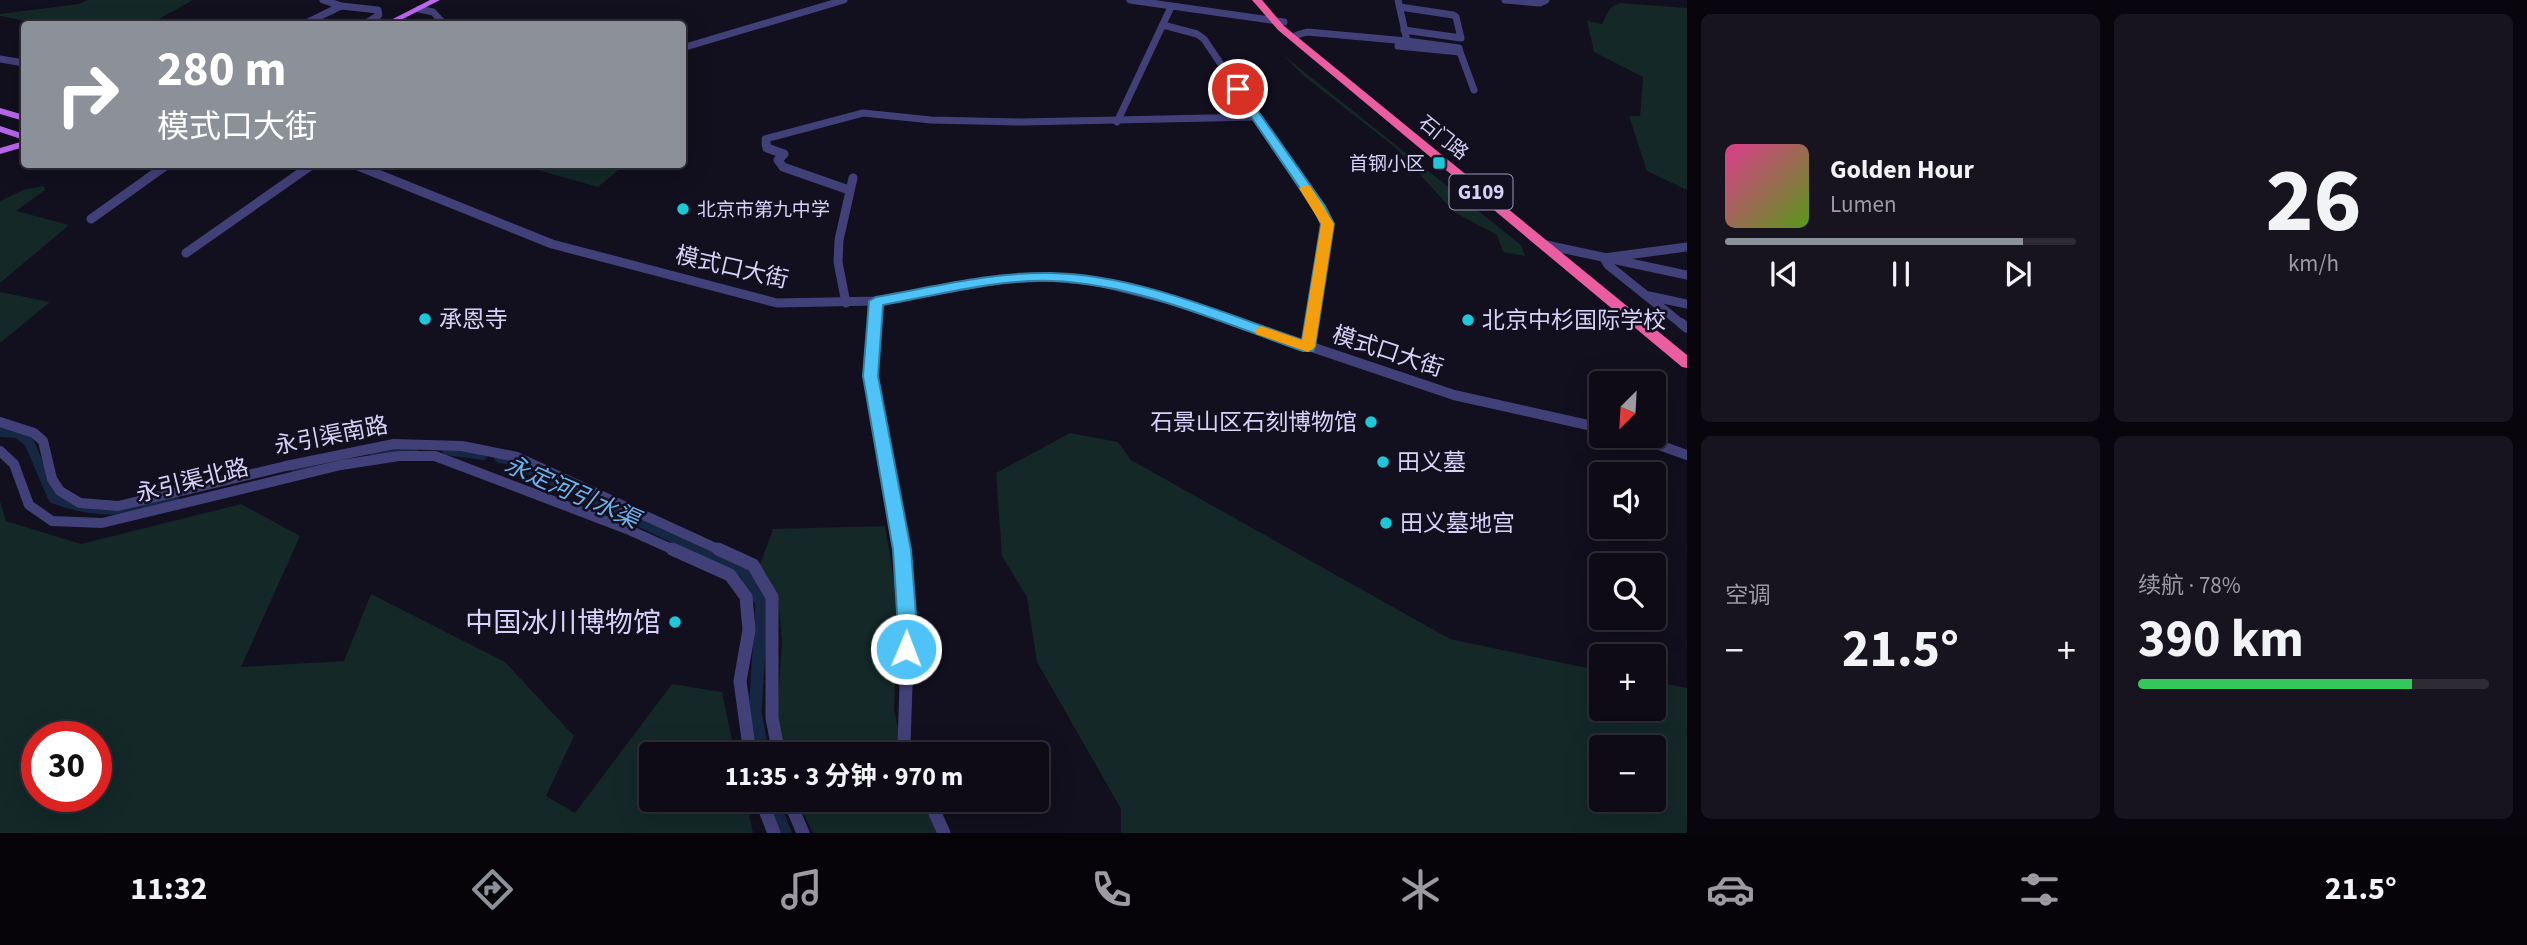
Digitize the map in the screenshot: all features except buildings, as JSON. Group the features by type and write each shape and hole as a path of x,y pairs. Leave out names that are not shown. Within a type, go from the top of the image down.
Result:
{"highway":[{"name":"G109","path":"1257,0 1280,22"},
{"name":"G109","path":"1266,0 1280,22"},
{"name":"石门路","path":"1280,22 1553,246 1687,363"},
{"name":"石门路","path":"1280,22 1687,352"}],"main road":[{"path":"401,21 436,0"},
{"path":"394,21 444,0"},
{"path":"0,111 21,117"},
{"path":"0,129 21,136"},
{"path":"0,146 21,138"},
{"path":"0,151 21,145"}],"street":[{"path":"323,0 341,6 378,10 379,15 370,21"},
{"path":"686,47 845,0"},
{"path":"1130,0 1280,22"},
{"path":"1505,0 1540,3 1546,0"},
{"path":"1404,30 1461,38 1453,15 1399,4 1406,41"},
{"path":"310,21 341,6"},
{"path":"1117,122 1171,6"},
{"path":"422,9 433,12 441,21"},
{"path":"1415,9 1419,32"},
{"path":"1163,25 1197,34 1204,40 1320,209 1327,224 1308,347"},
{"path":"1297,34 1307,32 1459,48 1474,90"},
{"path":"1397,43 1398,46 1460,52"},
{"path":"0,59 21,62"},
{"path":"849,190 783,167 778,160 784,154 767,148 765,139 863,113 931,120 1117,122 1257,117"},
{"path":"91,219 162,168"},
{"path":"186,253 307,168"},
{"name":"模式口大街","path":"363,168 552,244 777,303 876,301 1003,279 1051,277 1095,281 1173,301 1454,395 1589,425"},
{"path":"846,303 838,262 852,178"},
{"path":"1553,246 1687,275"},
{"path":"1604,258 1687,247"},
{"path":"1604,258 1608,265 1687,328"},
{"path":"1647,296 1687,304"},
{"path":"876,301 871,376 902,550 908,627 904,742"},
{"name":"永引渠南路","path":"0,422 34,433 43,441 52,480 60,491 80,503 118,506 286,466 394,444 462,446 517,457 753,565 772,597 772,718 777,742"},
{"path":"1666,447 1687,455"},
{"name":"永引渠北路","path":"0,451 14,464 29,505 52,521 102,523 341,465 399,456 435,456 627,529 730,575 746,597 749,630 740,681 748,742"},
{"path":"766,812 774,833"},
{"path":"794,812 803,833"},
{"path":"934,812 944,833"}],"green space":[{"path":"88,0 193,0 155,21 26,21 0,16 78,4"},
{"path":"1620,3 1687,8 1687,190 1647,171 1629,116 1640,116 1643,77 1594,52 1587,21 1602,24 1610,8"},
{"path":"1283,55 1521,245 1525,256 1503,252 1497,235 1454,212 1396,148 1304,76"},
{"path":"531,168 620,168 598,187"},
{"path":"44,186 45,190 16,211 69,225 0,283 0,201 23,190"},
{"path":"0,292 50,302 0,343"},
{"path":"1070,433 1118,442 1131,460 1450,639 1589,668 1589,721 1666,721 1666,684 1687,688 1687,833 1121,833 1121,809 1037,662 1027,597 1002,556 996,473"},
{"path":"0,501 6,521 81,544 241,504 300,536 241,667 344,661 371,594 505,662 574,736 546,796 575,813 672,684 722,692 732,742 639,742 639,812 749,812 753,833 0,833"},
{"path":"885,526 899,609 894,709 901,742 783,742 777,714 782,641 778,599 760,565 773,529"},
{"path":"802,812 928,812 938,833 813,833"}],"waterway":[{"name":"永定河引水渠","path":"0,432 17,433 29,442 53,498 84,507 114,510 175,501"},
{"name":"永定河引水渠","path":"374,452 413,449"},
{"name":"永定河引水渠","path":"447,450 483,455"},
{"name":"永定河引水渠","path":"499,458 507,459 701,551"},
{"name":"永定河引水渠","path":"296,471 334,461"},
{"name":"永定河引水渠","path":"697,549 745,572 762,604 755,712 761,742"},
{"name":"永定河引水渠","path":"777,812 785,833"}],"slow traffic":[{"path":"1261,331 1308,347 1327,224 1306,188"}],"place":[{"name":"首钢小区","path":"1439,163"},
{"name":"北京市第九中学","path":"683,209"},
{"name":"承恩寺","path":"425,319"},
{"name":"北京中杉国际学校","path":"1468,320"},
{"name":"石景山区石刻博物馆","path":"1371,422"},
{"name":"田义墓","path":"1383,462"},
{"name":"田义墓地宫","path":"1386,523"},
{"name":"中国冰川博物馆","path":"675,622"}],"route":[{"path":"906,649 908,627 902,550 871,376 876,301 1003,279 1051,277 1095,281 1173,301 1308,347 1327,224 1320,209 1238,89"}]}
